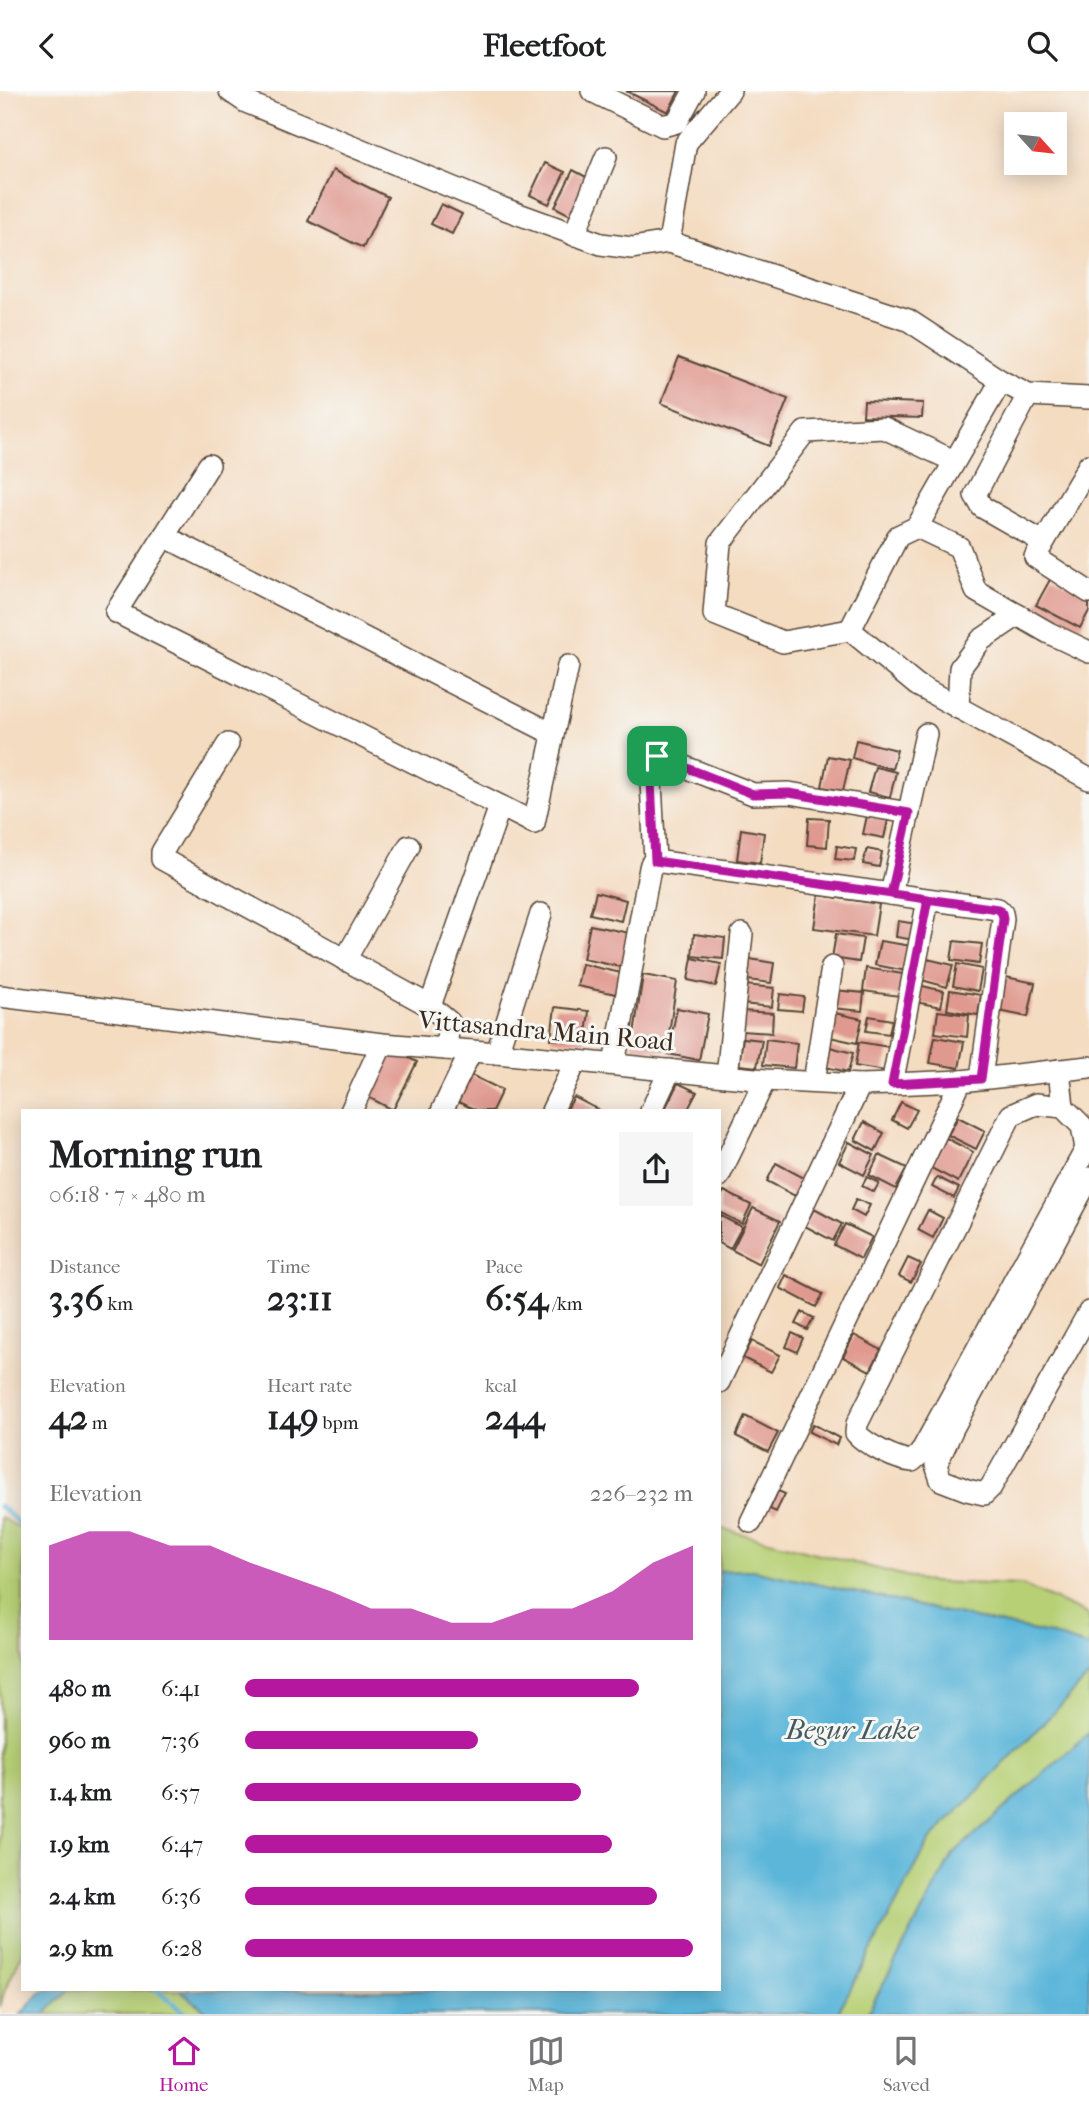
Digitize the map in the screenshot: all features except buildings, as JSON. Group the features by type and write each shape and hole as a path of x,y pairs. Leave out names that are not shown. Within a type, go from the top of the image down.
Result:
{"street":[{"path":"230,91 283,117 574,235 601,244 632,248 669,242 908,320 1001,381 1028,395 1089,398"},
{"path":"592,91 663,126 677,122 694,91"},
{"path":"669,242 686,143 730,91"},
{"path":"574,235 606,157"},
{"path":"850,631 898,536 917,527 1001,381"},
{"path":"1028,395 975,495 982,507 1043,542"},
{"path":"954,461 884,428 805,432 720,543 714,614 783,642 850,631 917,685 1089,779"},
{"path":"209,465 116,612 534,823 568,666"},
{"path":"1089,465 1035,557 1089,592"},
{"path":"917,527 959,547 976,591 1049,633 1089,652"},
{"path":"164,536 553,734"},
{"path":"958,708 960,668 981,640 1018,615"},
{"path":"891,894 926,734"},
{"path":"229,744 162,852 162,859 430,1006 449,1021 446,1049"},
{"path":"655,861 650,762 657,756 753,794 789,793 909,813"},
{"path":"430,1006 500,806"},
{"path":"345,960 408,846"},
{"path":"614,1065 651,863 655,861 998,909 1002,913 971,1080 751,1522"},
{"path":"892,1084 928,899"},
{"path":"497,1053 541,914"},
{"path":"727,1076 742,934"},
{"path":"814,1083 832,967"},
{"name":"Vittasandra Main Road","path":"0,996 382,1044 765,1080 892,1084 971,1080 1089,1067"},
{"path":"352,1109 382,1044"},
{"path":"443,1109 471,1051"},
{"path":"553,1109 576,1061"},
{"path":"652,1109 670,1070"},
{"path":"1059,1070 1063,1107 1082,1126 1086,1149 920,1454 912,1461 903,1461 862,1440 856,1433 857,1424 1011,1115 1036,1104 1063,1107"},
{"path":"721,1172 765,1080"},
{"path":"721,1378 860,1085"},
{"path":"1089,1178 953,1429 936,1465 941,1480 984,1494 991,1487 1089,1312"}],"green space":[{"path":"0,1517 21,1529 21,1956 5,1989 0,2007"},
{"path":"721,1529 929,1582 1022,1585 1089,1615 1089,1647 1049,1634 752,1570 721,1571"},
{"path":"1089,1676 1089,1733 953,1854 867,2014 837,2014 930,1840"},
{"path":"68,1991 181,1991 210,2014 45,2014"}],"water":[{"name":"Begur Lake","path":"752,1570 1049,1634 1089,1647 1089,1676 930,1840 837,2014 210,2014 181,1991 721,1991 721,1571"},
{"path":"1089,1733 1089,2014 867,2014 953,1854"},
{"path":"42,1991 68,1991 45,2014 21,2014"}],"waterway":[{"path":"0,1506 21,1525"},
{"path":"158,1991 186,2014"}],"route":[{"path":"657,756 650,762 655,861 928,899 892,1084 981,1079 1002,913 998,909 891,894 909,813 789,793 753,794 657,756"}]}
